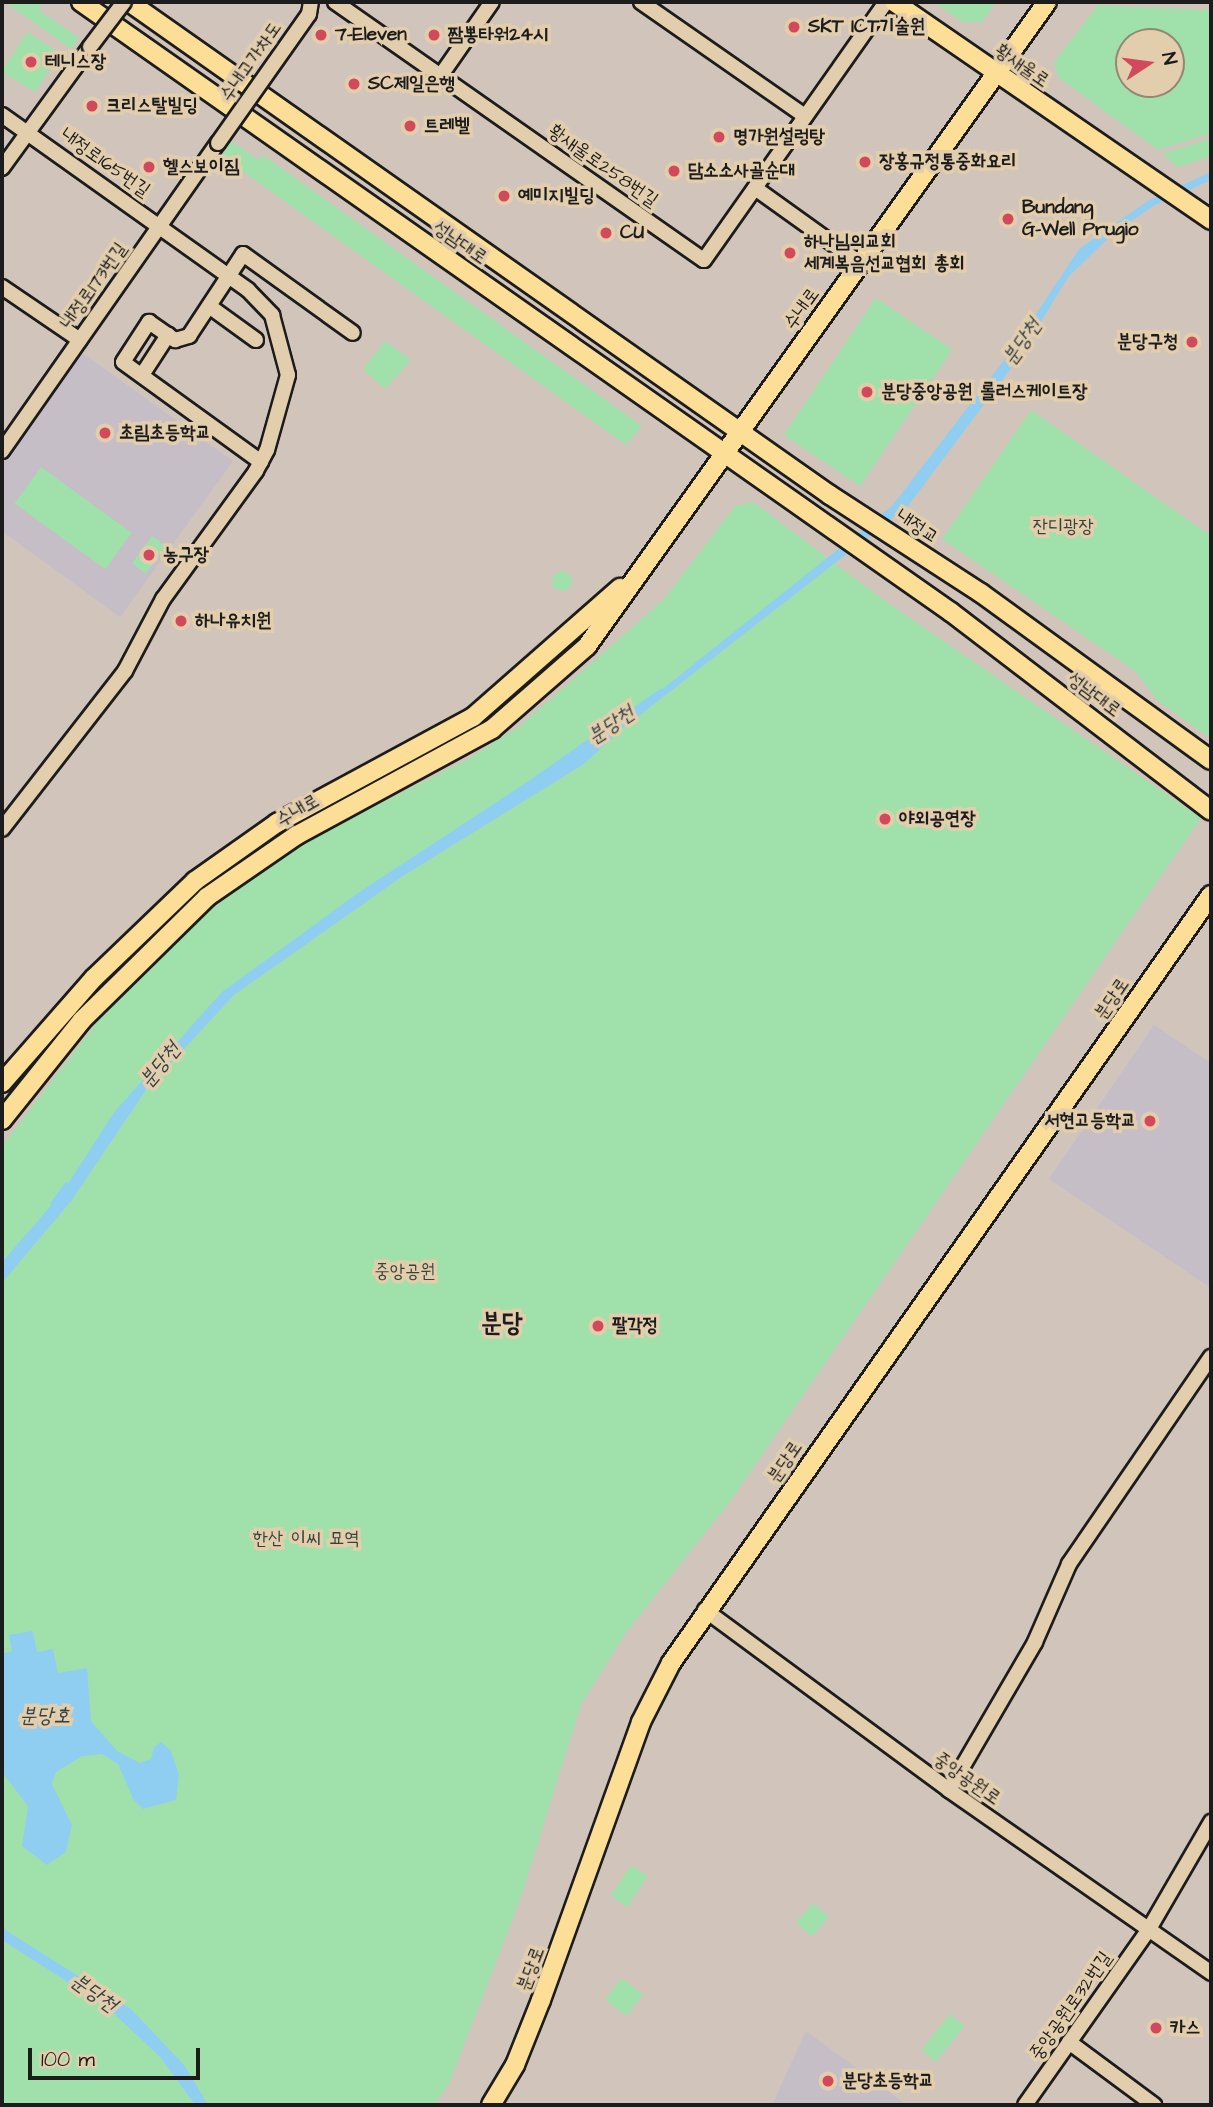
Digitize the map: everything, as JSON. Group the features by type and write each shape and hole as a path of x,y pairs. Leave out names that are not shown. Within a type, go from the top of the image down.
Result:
{"main road":[{"name":"성남대로","path":"81,2 951,612 1211,811"},
{"name":"성남대로","path":"126,2 830,495"},
{"name":"황새울로","path":"894,2 996,75 1207,218"},
{"name":"수내로","path":"2,1120 82,1020 180,919 281,844 462,748 523,706 587,646 1047,2"},
{"name":"내정교","path":"830,495 981,593"},
{"name":"수내로","path":"2,1083 94,978 195,881 277,823 472,717 639,572"},
{"name":"성남대로","path":"981,593 1211,760"},
{"name":"분당로","path":"491,2105 515,2065 541,2000 641,1722 705,1610 1211,895"}],"street":[{"name":"내정로165번길","path":"2,168 126,2"},
{"name":"수내고가차도","path":"218,144 309,14 311,2"},
{"name":"황새울로258번길","path":"335,2 704,260 886,2"},
{"path":"441,75 492,2"},
{"path":"642,2 805,116"},
{"path":"2,115 27,132"},
{"name":"내정로165번길","path":"2,829 125,671 163,599 261,462 284,389 288,363 272,315 229,275 27,132"},
{"name":"내정로173번길","path":"2,451 218,144"},
{"path":"755,188 861,264"},
{"path":"261,462 123,362 144,319 176,340 189,336 243,254 353,333"},
{"path":"2,287 80,340"},
{"path":"209,306 256,340"},
{"path":"142,375 168,335"},
{"path":"949,1790 1035,1642 1069,1564 1211,1357"},
{"name":"중앙공원로","path":"705,1610 949,1790 1211,1973"},
{"name":"중앙공원로32번길","path":"1025,2105 1149,1929 1211,1822"},
{"path":"1069,2042 1154,2105"}],"shaded area":[{"path":"81,352 233,461 120,617 2,531 2,463"},
{"name":"서현고등학교","path":"1154,1025 1211,1063 1211,1288 1049,1179"},
{"path":"806,2031 907,2105 772,2105"}],"green space":[{"path":"5,2 43,2 39,10 79,38 71,49"},
{"path":"934,2 996,2 982,22 963,22"},
{"path":"1098,5 1211,10 1211,133 1158,150 1058,77 1054,62"},
{"name":"테니스장","path":"27,32 60,53 35,93 2,72"},
{"path":"1211,138 1211,156 1178,167 1162,154"},
{"path":"231,141 259,160 263,155 642,426 626,445 221,156"},
{"name":"분당중앙공원 롤러스케이트장","path":"876,298 952,349 860,486 784,435"},
{"path":"385,341 411,360 385,389 363,369"},
{"name":"잔디광장","path":"1031,410 1211,536 1211,739 1157,700 1135,671 942,539"},
{"path":"41,467 132,533 105,569 15,503"},
{"name":"중앙공원","path":"753,502 888,603 1201,818 731,1500 625,1634 581,1705 520,1900 449,2084 434,2105 2,2105 2,1146 115,999 212,909 289,850 468,759 520,726 664,599 735,506"},
{"name":"농구장","path":"152,536 166,546 146,573 132,564"},
{"path":"562,571 569,574 572,581 569,588 562,591 555,588 552,581 555,574"},
{"path":"631,1865 648,1876 628,1907 611,1896"},
{"path":"813,1903 829,1917 812,1936 796,1923"},
{"path":"622,1978 643,1995 626,2016 605,1999"},
{"path":"950,2014 965,2026 936,2062 921,2050"}],"water":[{"path":"1211,172 1211,180 1155,205 1116,231 1069,276 1018,359 908,506 626,726 584,764 403,876 234,995 146,1090 72,1200 2,1283 2,1262 62,1193 115,1111 222,992 358,893 635,711 892,506 1012,350 1079,249 1149,200"},
{"name":"분당호","path":"33,1631 37,1652 53,1649 58,1673 87,1668 91,1721 117,1751 140,1763 151,1759 154,1747 161,1742 171,1751 179,1775 176,1800 143,1809 133,1799 118,1764 102,1754 82,1756 56,1772 52,1784 72,1825 66,1852 47,1865 22,1846 28,1806 2,1772 2,1654 12,1651 9,1635"},
{"path":"2,1928 131,2009 185,2066 208,2105 195,2105 161,2058 107,2007 2,1940"}],"waterway":[{"name":"분당천","path":"538,777 661,691"},
{"name":"분당천","path":"52,1204 66,1185"}],"place":[{"name":"SKT ICT기술원","path":"794,27"},
{"name":"7-Eleven","path":"321,35"},
{"name":"짬뽕타워24시","path":"434,35"},
{"name":"테니스장","path":"31,62"},
{"name":"SC제일은행","path":"354,84"},
{"name":"크리스탈빌딩","path":"92,106"},
{"name":"트레벨","path":"410,126"},
{"name":"명가원설렁탕","path":"719,137"},
{"name":"장홍규정통중화요리","path":"865,162"},
{"name":"헬스보이짐","path":"149,167"},
{"name":"담소소사골순대","path":"674,171"},
{"name":"예미지빌딩","path":"504,196"},
{"name":"Bundang G-Well Prugio","path":"1008,219"},
{"name":"CU","path":"606,233"},
{"name":"하나님의교회 세계복음선교협회 총회","path":"790,253"},
{"name":"분당구청","path":"1192,342"},
{"name":"분당중앙공원 롤러스케이트장","path":"867,392"},
{"name":"초림초등학교","path":"105,433"},
{"name":"농구장","path":"149,555"},
{"name":"하나유치원","path":"181,621"},
{"name":"야외공연장","path":"885,819"},
{"name":"서현고등학교","path":"1150,1121"},
{"name":"팔각정","path":"598,1326"},
{"name":"카스","path":"1156,2028"},
{"name":"분당초등학교","path":"828,2081"}],"district":[{"name":"분당","path":"502,1324"}],"park label":[{"name":"한산 이씨 묘역","path":"306,1539"}]}
